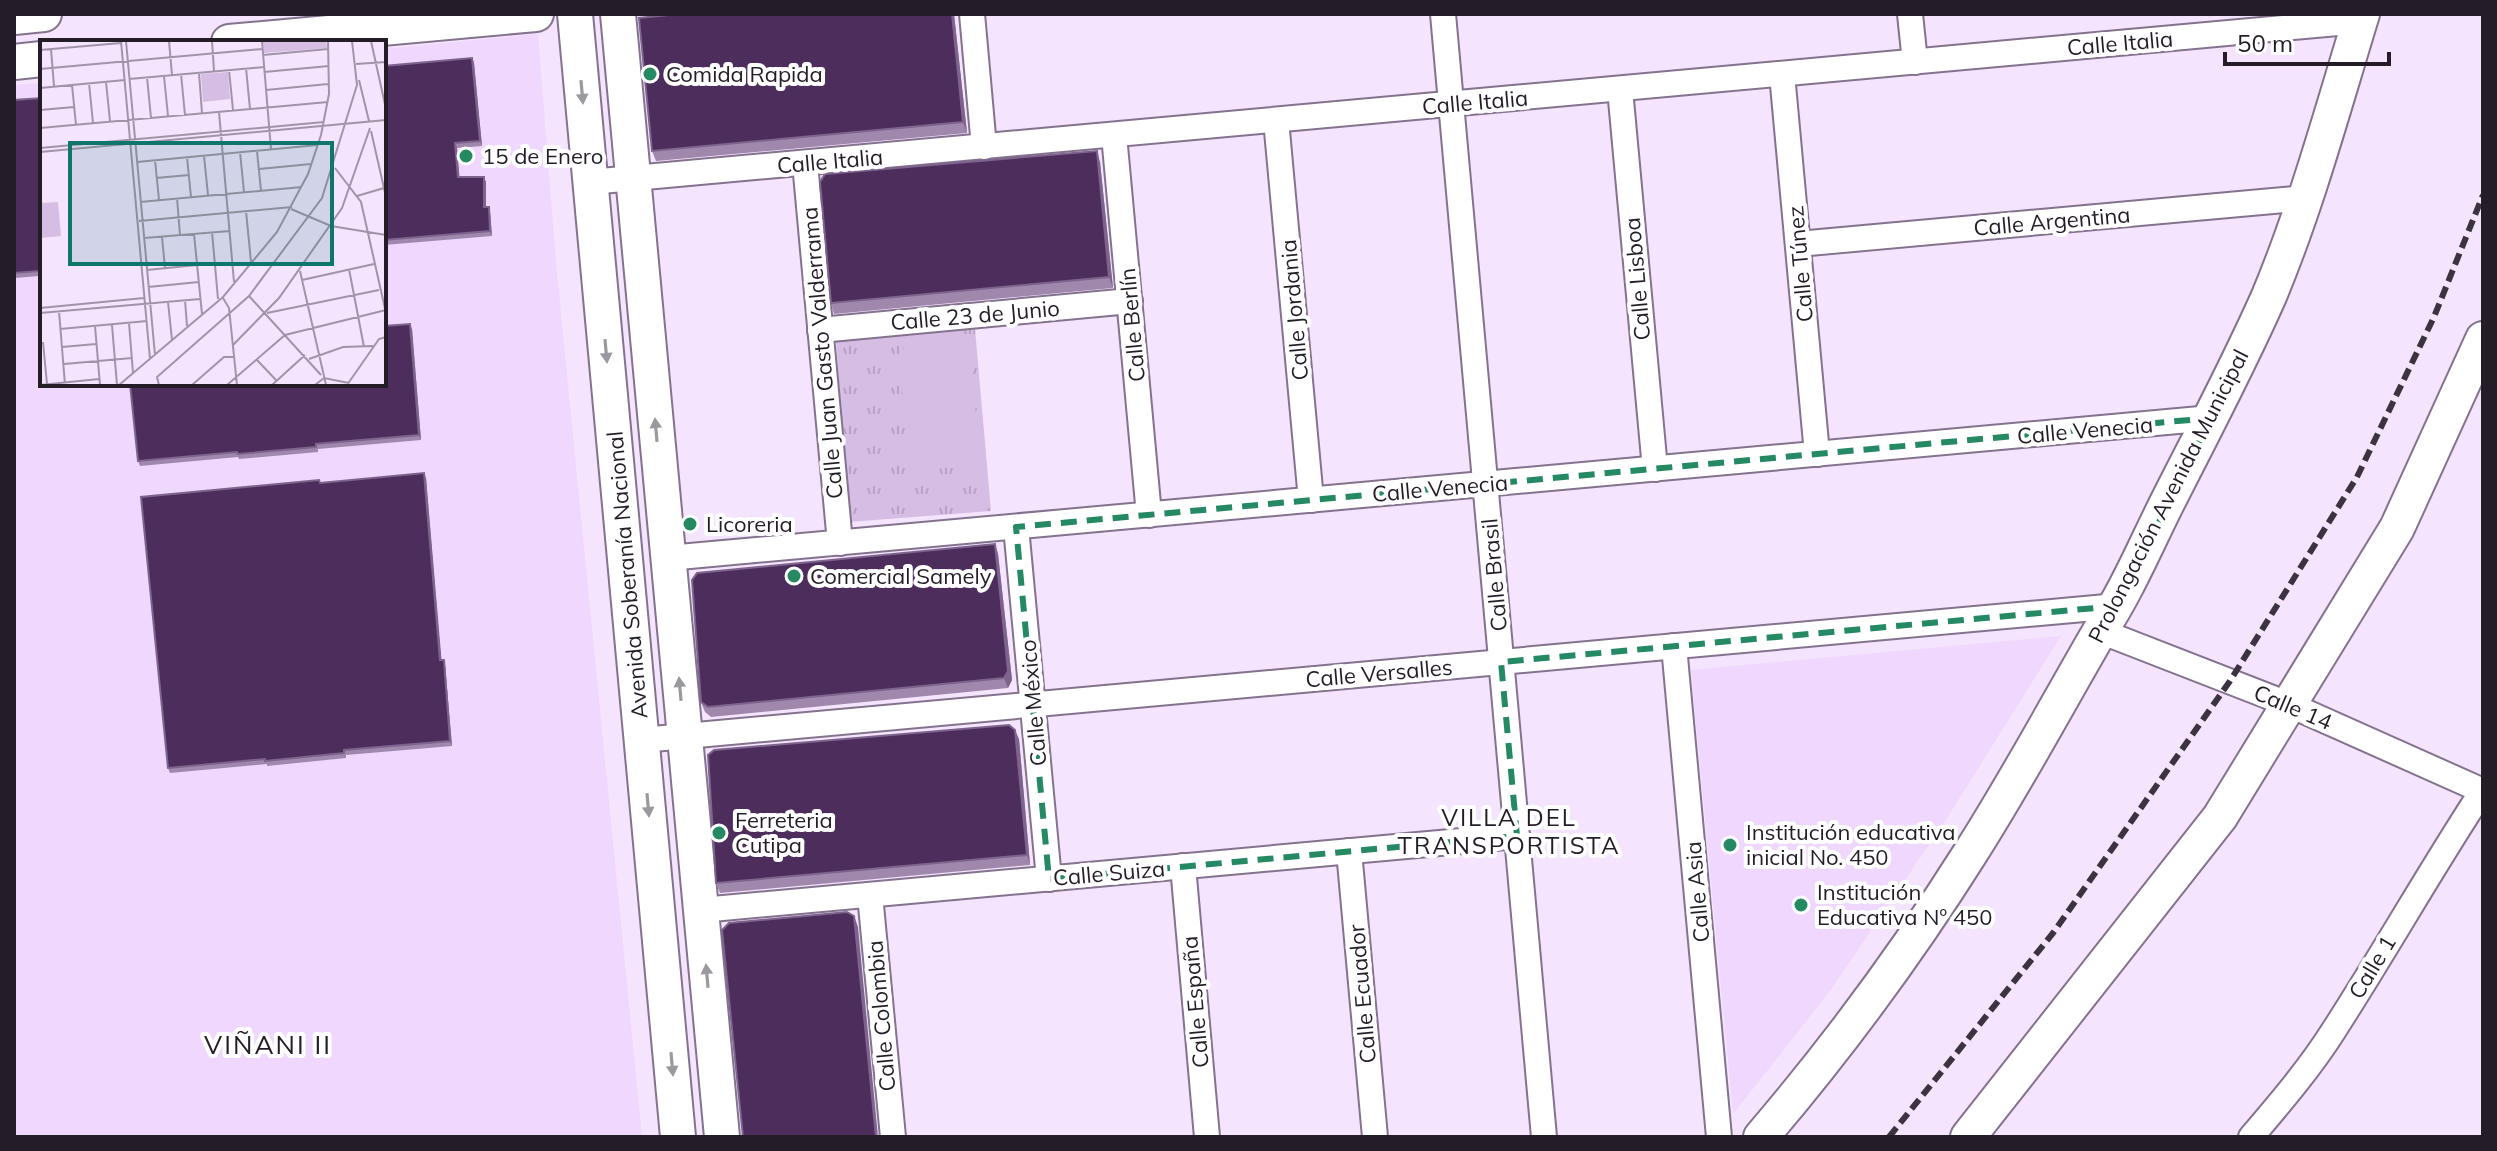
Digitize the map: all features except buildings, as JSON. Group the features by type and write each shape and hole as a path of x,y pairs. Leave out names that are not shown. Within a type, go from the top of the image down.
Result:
{"street":[{"path":"14,17 44,14"},
{"path":"251,40 536,14"},
{"name":"Avenida Soberanía Nacional","path":"575,14 678,1137"},
{"name":"Avenida Soberanía Nacional","path":"618,14 722,1137"},
{"path":"972,14 984,147"},
{"name":"Calle Brasil","path":"1443,14 1544,1137"},
{"path":"1910,14 1915,62"},
{"name":"Calle Italia","path":"590,182 1915,62 2361,18"},
{"name":"Prolongación Avenida Municipal","path":"1761,1137 1800,1092 1889,975 1972,851 2108,619 2211,418 2269,295 2306,198 2361,18"},
{"path":"14,62 40,59"},
{"name":"Calle Túnez","path":"1782,74 1817,454"},
{"name":"Calle Lisboa","path":"1620,89 1655,469"},
{"name":"Calle Jordania","path":"1276,120 1311,500"},
{"name":"Calle Berlín","path":"1114,135 1149,515"},
{"name":"Calle Juan Gasto Valderrama","path":"805,163 840,543"},
{"name":"Calle Argentina","path":"1798,244 2306,198"},
{"name":"Calle 23 de Junio","path":"820,330 1130,301"},
{"path":"1968,1137 2220,817 2397,528 2483,339"},
{"name":"Calle Venecia","path":"668,558 2211,418"},
{"name":"Calle México","path":"1016,527 1049,879"},
{"name":"Calle Versalles","path":"642,740 1674,646 2108,619"},
{"name":"Calle 14","path":"2108,619 2483,791"},
{"name":"Calle Asia","path":"1674,646 1719,1137"},
{"name":"Calle 1","path":"2251,1137 2333,1033 2435,863 2483,791"},
{"name":"Calle Suiza","path":"701,910 1517,836"},
{"name":"Calle Ecuador","path":"1349,851 1375,1137"},
{"name":"Calle España","path":"1183,866 1207,1137"},
{"name":"Calle Colombia","path":"870,895 893,1137"}],"highlighted area":[{"path":"2211,418 2117,606 1501,662 1517,836 1049,879 1016,527"}],"shaded area":[{"path":"538,34 556,263 642,1137 14,1137 14,85 40,83 40,386 386,386 386,49"},
{"name":"Institución Educativa Nº 450","path":"2061,636 1947,818 1830,991 1733,1114 1691,670"}],"green space":[{"path":"975,329 991,511 849,522 836,340"},
{"path":"970,343 980,465 908,471 899,349"}],"railway":[{"path":"1889,1137 2053,933 2230,681 2357,477 2434,317 2483,195"}],"place":[{"name":"Comida Rapida","path":"650,74"},
{"name":"15 de Enero","path":"466,156"},
{"name":"Licoreria","path":"690,524"},
{"name":"Comercial Samely","path":"794,576"},
{"name":"Ferreteria Cutipa","path":"719,833"},
{"name":"Institución educativa inicial No. 450","path":"1730,845"},
{"name":"Institución Educativa Nº 450","path":"1801,905"}],"district":[{"name":"VILLA DEL TRANSPORTISTA","path":"1509,832"},
{"name":"VIÑANI II","path":"268,1045"}]}
